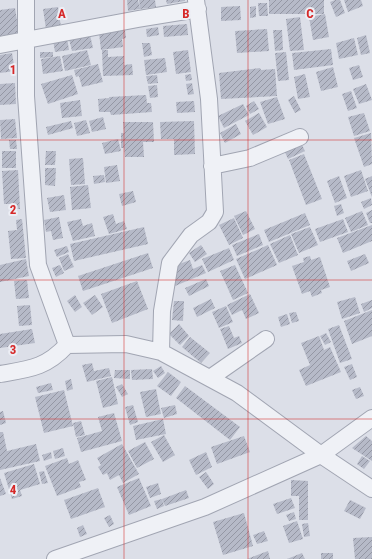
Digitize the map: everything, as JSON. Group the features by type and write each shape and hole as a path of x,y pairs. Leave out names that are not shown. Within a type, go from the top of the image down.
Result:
{"street":[{"path":"26,0 26,96 38,265 67,345"},
{"path":"0,45 197,5 209,100 215,212 210,222 191,235 170,263 162,311 161,352"},
{"path":"212,166 250,158 300,137"},
{"path":"210,378 266,339"},
{"path":"0,374 33,368 55,358 67,345 126,344 161,352 236,393 321,455 372,489"},
{"path":"55,559 205,507 321,455 372,418"}],"building":[{"path":"127,0 138,0 140,9 128,11"},
{"path":"139,0 155,0 156,7 140,9"},
{"path":"166,0 185,0 185,1 167,4"},
{"path":"269,0 324,0 324,14 269,14"},
{"path":"340,0 345,13 336,17 330,2"},
{"path":"344,0 361,0 363,6 348,12"},
{"path":"258,3 267,3 268,16 259,16"},
{"path":"240,6 241,20 221,21 221,7"},
{"path":"256,6 256,17 250,18 250,7"},
{"path":"58,7 61,27 46,29 43,9"},
{"path":"15,8 19,33 0,36 0,10"},
{"path":"325,14 329,37 313,40 309,17"},
{"path":"300,17 304,50 290,51 286,19"},
{"path":"187,24 188,35 164,37 163,26"},
{"path":"158,27 159,35 147,37 146,29"},
{"path":"267,29 269,51 237,53 235,31"},
{"path":"125,30 126,38 122,39 123,47 101,50 99,33"},
{"path":"273,30 282,30 283,50 275,51"},
{"path":"90,35 93,48 72,51 69,39"},
{"path":"366,35 370,53 361,55 357,38"},
{"path":"67,38 69,50 55,52 53,40"},
{"path":"354,38 358,55 339,59 336,43"},
{"path":"142,43 150,43 152,55 144,57"},
{"path":"331,49 333,65 294,70 292,53"},
{"path":"87,50 91,65 65,71 62,56"},
{"path":"102,50 108,50 108,57 124,56 124,65 132,64 133,75 103,76"},
{"path":"188,50 191,72 176,74 173,52"},
{"path":"40,52 53,52 53,57 40,58"},
{"path":"286,52 289,80 278,81 275,53"},
{"path":"12,53 15,71 0,73 0,55"},
{"path":"60,56 63,71 43,74 41,59"},
{"path":"165,58 167,72 146,75 144,60"},
{"path":"98,64 103,82 82,87 79,76 76,77 74,70"},
{"path":"359,65 363,77 353,80 349,68"},
{"path":"333,67 338,87 321,91 316,72"},
{"path":"260,68 261,70 275,69 277,96 221,99 219,73"},
{"path":"191,74 192,80 186,81 185,75"},
{"path":"305,74 310,97 298,99 294,77"},
{"path":"72,75 78,94 48,104 41,84"},
{"path":"157,75 158,83 148,84 146,76"},
{"path":"15,83 16,104 0,105 0,84"},
{"path":"192,83 194,94 188,95 186,84"},
{"path":"366,84 372,100 359,104 353,89"},
{"path":"157,85 158,97 150,98 148,86"},
{"path":"351,91 357,108 348,111 342,94"},
{"path":"146,95 147,103 151,103 152,112 111,115 110,112 99,112 98,99 109,98 110,106 109,97"},
{"path":"294,96 301,110 295,113 288,100"},
{"path":"277,97 285,119 268,124 260,102"},
{"path":"80,100 82,116 62,118 60,103"},
{"path":"194,101 195,112 177,113 176,102"},
{"path":"254,101 259,109 250,114 246,106"},
{"path":"243,104 249,115 224,128 218,116"},
{"path":"259,113 267,127 253,135 245,121"},
{"path":"364,113 370,131 354,136 348,117"},
{"path":"103,117 106,129 92,132 89,121"},
{"path":"15,119 17,138 1,139 0,120"},
{"path":"86,120 90,133 77,136 74,123"},
{"path":"71,121 73,128 48,135 46,127"},
{"path":"194,121 195,154 174,155 174,139 161,139 160,122"},
{"path":"123,122 153,122 154,142 143,142 144,157 125,157 124,148 121,148 121,133 124,133"},
{"path":"236,124 241,134 225,143 220,133"},
{"path":"371,133 372,164 364,167 354,138"},
{"path":"118,139 121,151 105,154 102,143"},
{"path":"9,140 16,140 17,149 10,149"},
{"path":"301,143 305,151 288,159 284,150"},
{"path":"2,151 16,151 16,168 2,168"},
{"path":"46,151 56,151 55,165 45,165"},
{"path":"304,154 322,199 306,205 289,160"},
{"path":"83,158 85,184 71,185 69,159"},
{"path":"117,165 120,181 106,183 104,167"},
{"path":"45,168 56,168 55,186 45,185"},
{"path":"18,170 20,209 12,209 12,204 4,204 2,171"},
{"path":"361,170 368,191 351,197 344,176"},
{"path":"104,175 105,182 94,184 93,176"},
{"path":"339,176 347,198 335,203 327,181"},
{"path":"372,176 372,197 365,179"},
{"path":"88,185 91,208 72,210 70,187"},
{"path":"133,191 136,202 122,206 119,194"},
{"path":"64,195 66,210 50,212 47,198"},
{"path":"371,198 372,205 364,209 361,202"},
{"path":"341,204 344,213 337,216 334,206"},
{"path":"372,210 372,223 370,223 366,213"},
{"path":"246,211 255,229 243,235 234,216"},
{"path":"362,211 368,225 351,232 345,218"},
{"path":"305,213 310,225 269,242 264,230"},
{"path":"113,214 116,224 124,221 127,229 109,234 103,217"},
{"path":"59,217 63,238 53,240 51,231 46,232 44,220"},
{"path":"234,218 243,238 229,245 219,225"},
{"path":"22,219 26,258 11,259 8,231 17,230 16,220"},
{"path":"81,219 83,226 92,223 95,236 73,241 67,222"},
{"path":"343,219 348,232 320,242 315,229"},
{"path":"372,225 372,241 343,253 337,238"},
{"path":"144,227 148,244 74,261 70,244"},
{"path":"310,227 318,245 299,253 291,234"},
{"path":"259,234 263,245 237,256 232,245"},
{"path":"290,235 298,255 279,263 270,244"},
{"path":"201,245 207,254 195,262 189,253"},
{"path":"268,245 277,265 245,279 236,259"},
{"path":"67,246 69,252 57,257 54,250"},
{"path":"229,248 234,260 208,272 202,259"},
{"path":"148,253 153,268 83,291 78,276"},
{"path":"68,254 74,267 64,271 59,258"},
{"path":"365,254 369,263 351,271 347,261"},
{"path":"310,256 311,260 320,257 330,287 321,290 322,293 312,297 310,291 302,294 292,266 304,262 303,258"},
{"path":"26,259 29,276 0,282 0,265"},
{"path":"190,260 193,269 202,265 206,273 175,286 174,266"},
{"path":"60,265 64,273 56,277 52,268"},
{"path":"235,265 248,293 233,300 220,271"},
{"path":"206,279 209,286 189,296 185,288"},
{"path":"27,280 29,298 16,299 14,281"},
{"path":"137,281 148,309 112,323 101,294"},
{"path":"250,294 259,313 246,319 242,310 232,315 227,305"},
{"path":"75,295 82,307 75,312 67,301"},
{"path":"95,295 103,307 92,315 83,303"},
{"path":"355,297 360,313 342,319 337,302"},
{"path":"211,299 215,308 197,317 193,308"},
{"path":"372,300 372,308 364,312 361,304"},
{"path":"174,301 184,301 183,321 172,320"},
{"path":"30,305 32,325 19,326 17,306"},
{"path":"226,306 233,322 219,328 212,312"},
{"path":"372,310 372,336 352,344 344,321"},
{"path":"296,312 299,321 292,323 289,313"},
{"path":"287,314 290,324 281,327 278,317"},
{"path":"179,324 189,336 180,345 169,334"},
{"path":"339,325 352,359 340,363 328,329"},
{"path":"229,326 234,338 239,336 242,343 228,349 220,329"},
{"path":"32,329 35,343 0,348 0,334"},
{"path":"326,333 331,342 325,345 320,336"},
{"path":"319,336 324,350 330,347 341,372 306,386 299,370 310,365 301,343"},
{"path":"190,337 210,353 201,363 182,347"},
{"path":"92,363 94,371 109,368 111,376 87,382 82,365"},
{"path":"352,364 357,377 350,380 344,367"},
{"path":"161,366 165,373 158,378 153,371"},
{"path":"152,369 153,379 132,380 131,370"},
{"path":"115,370 130,370 130,379 114,378"},
{"path":"168,372 181,382 171,396 157,386"},
{"path":"112,377 118,404 103,408 96,381"},
{"path":"71,379 73,389 67,391 65,381"},
{"path":"51,383 53,390 38,393 36,387"},
{"path":"122,384 128,394 122,397 116,387"},
{"path":"185,386 240,427 230,440 176,398"},
{"path":"360,387 364,396 356,399 352,390"},
{"path":"156,389 161,414 146,417 140,392"},
{"path":"64,390 73,426 44,433 35,397"},
{"path":"133,405 138,422 130,425 125,407"},
{"path":"175,405 177,414 164,418 161,408"},
{"path":"3,411 6,423 0,425 0,412"},
{"path":"114,413 122,441 81,452 77,438 102,431 98,417"},
{"path":"163,419 166,434 136,440 133,426"},
{"path":"81,421 85,435 76,437 73,423"},
{"path":"0,432 3,432 7,451 36,444 40,461 0,470"},
{"path":"164,435 175,455 163,462 151,442"},
{"path":"244,436 250,452 217,464 211,447"},
{"path":"366,436 372,441 372,461 352,448"},
{"path":"145,442 154,459 137,468 128,451"},
{"path":"122,444 139,474 123,483 119,475 110,480 107,473 103,475 98,467 101,465 97,458"},
{"path":"63,448 65,456 55,459 53,451"},
{"path":"51,452 52,458 44,461 42,455"},
{"path":"206,452 212,467 196,475 189,460"},
{"path":"362,456 370,461 364,469 357,464"},
{"path":"67,458 69,464 78,460 86,480 79,482 81,487 57,496 45,466"},
{"path":"34,464 40,484 20,490 22,496 12,499 4,473"},
{"path":"44,471 48,483 42,484 39,472"},
{"path":"206,472 214,484 208,489 199,477"},
{"path":"0,478 6,494 0,496"},
{"path":"139,478 151,506 129,515 117,487"},
{"path":"291,480 308,481 308,520 299,520 299,496 291,496"},
{"path":"158,483 161,494 150,498 146,487"},
{"path":"98,488 105,507 71,519 64,500"},
{"path":"186,490 189,498 165,506 162,499"},
{"path":"291,498 295,508 277,514 273,504"},
{"path":"162,499 164,506 157,509 154,501"},
{"path":"350,500 366,508 360,519 344,511"},
{"path":"294,512 296,519 289,521 286,515"},
{"path":"244,513 253,546 223,555 213,522"},
{"path":"110,515 114,524 109,527 104,518"},
{"path":"297,521 303,539 289,543 283,526"},
{"path":"308,523 310,536 304,537 302,524"},
{"path":"83,525 87,534 80,537 77,528"},
{"path":"264,531 268,541 257,544 253,535"},
{"path":"372,537 372,559 355,559 353,538"},
{"path":"268,551 270,559 247,559"},
{"path":"302,553 305,559 287,559"},
{"path":"321,553 333,553 333,559 321,559"}]}
